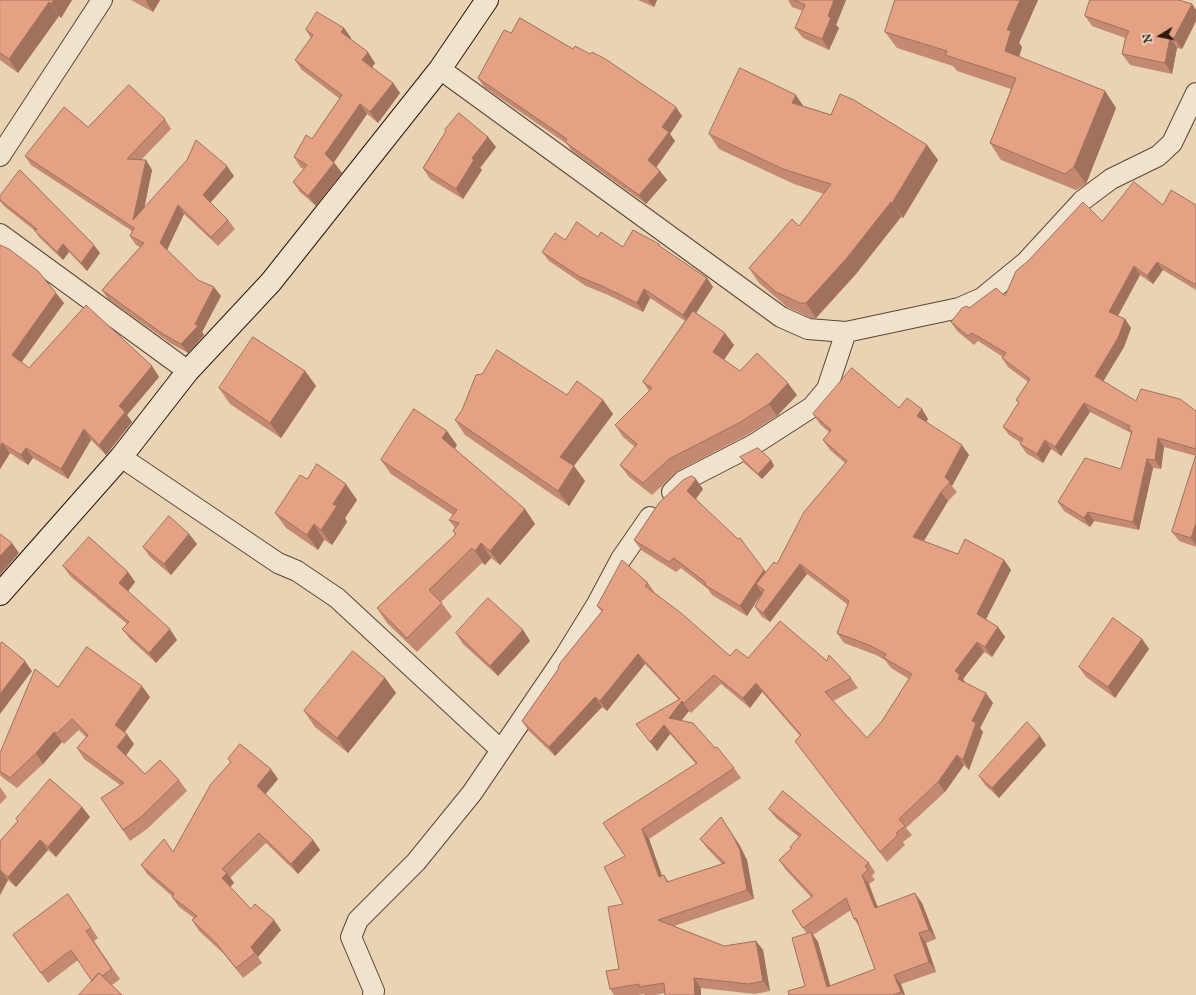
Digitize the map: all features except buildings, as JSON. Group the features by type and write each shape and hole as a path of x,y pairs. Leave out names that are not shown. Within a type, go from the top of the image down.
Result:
{"main road":[{"path":"0,594 121,458 188,371 271,282 440,69 487,0"}],"street":[{"path":"0,156 102,0"},
{"path":"440,69 782,317 808,329 846,332 959,308 982,298 1026,262 1083,200 1111,179 1158,156 1172,143 1196,93"},
{"path":"0,234 188,371"},
{"path":"373,995 374,991 355,950 351,937 358,920 416,862 472,793 565,656 597,604 621,559 657,506 683,482 753,445 812,407 826,389 846,332"},
{"path":"121,458 278,563 297,571 332,593 501,750"}]}
